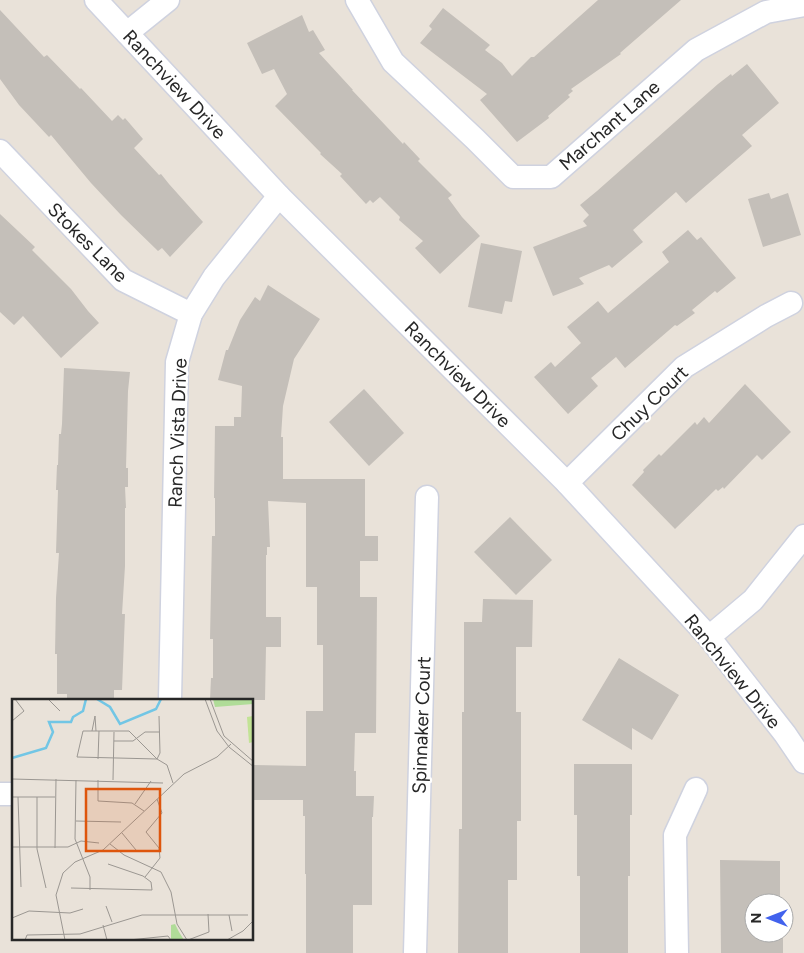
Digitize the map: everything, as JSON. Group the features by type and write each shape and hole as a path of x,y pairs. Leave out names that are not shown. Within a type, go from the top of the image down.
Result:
{"street":[{"name":"Ranchview Drive","path":"96,0 279,196 567,483 709,637 785,734 804,762"},
{"path":"127,33 168,0"},
{"name":"Marchant Lane","path":"357,0 393,62 513,176 551,176 696,50 766,12 804,5"},
{"name":"Stokes Lane","path":"0,151 123,280 191,314"},
{"name":"Ranch Vista Drive","path":"170,699 177,362 191,314 214,277 279,196"},
{"name":"Chuy Court","path":"567,483 684,367 766,316 791,303"},
{"name":"Spinnaker Court","path":"415,953 427,497"},
{"path":"709,637 754,600 804,536"},
{"path":"677,953 675,835 696,789"}],"building":[{"path":"598,0 681,0 621,54 571,89 573,91 568,95 570,97 548,116 549,118 517,142 480,100 487,94 420,43 432,29 429,26 443,8 490,45 485,50 502,63 512,76 531,57 534,57"},
{"path":"0,10 44,57 47,55 112,121 118,115 123,120 125,118 143,139 134,148 159,175 161,174 203,222 170,257 162,248 158,251 121,215 91,183 51,135 49,137 19,105 0,79"},
{"path":"302,15 309,32 313,30 325,50 319,53 403,144 404,142 420,159 418,161 452,195 448,198 462,217 480,236 440,274 415,248 423,241 399,220 400,217 380,197 373,203 370,200 366,204 340,176 342,174 320,154 275,106 287,94 274,69 262,74 247,43"},
{"path":"747,64 779,103 742,135 752,146 686,203 676,192 633,230 643,242 612,268 609,265 579,278 584,284 553,296 533,247 587,226 583,221 589,215 580,205 718,84"},
{"path":"769,193 771,199 788,193 801,235 763,247 748,199"},
{"path":"0,214 35,247 32,250 71,289 99,323 61,358 23,316 14,325 0,312"},
{"path":"688,230 697,240 701,237 736,278 717,293 715,291 692,310 695,313 677,326 675,325 625,368 616,357 591,378 598,386 568,414 534,377 551,362 555,367 581,343 567,327 598,301 608,313 669,262 662,252"},
{"path":"481,243 522,251 512,302 505,301 502,314 468,307"},
{"path":"268,285 320,319 294,359 283,406 281,437 283,437 283,479 365,479 365,536 378,536 378,561 360,561 360,597 377,597 376,733 355,733 354,771 356,771 356,796 374,796 372,817 372,905 353,905 353,953 306,953 305,816 303,816 303,800 254,800 254,765 306,766 306,711 323,711 323,645 317,645 317,587 306,587 306,503 268,501 270,547 267,547 266,555 266,617 281,617 281,647 266,647 265,700 210,699 211,678 213,678 213,639 210,639 212,536 215,536 215,426 234,426 234,417 241,417 242,386 218,380 226,350 228,350 240,320 255,297 260,301"},
{"path":"64,368 130,372 126,468 128,468 128,487 125,487 125,566 122,614 125,614 122,690 114,690 114,699 67,699 67,694 57,694 57,654 55,654 59,553 56,553 58,490 56,490 59,434 61,434"},
{"path":"745,384 791,432 762,460 757,455 724,489 723,487 718,491 716,489 675,529 632,485 644,472 643,470 659,454 661,456 695,422 697,425 704,417 709,423"},
{"path":"364,389 404,433 369,466 329,422"},
{"path":"510,517 552,560 516,595 474,552"},
{"path":"483,599 533,600 532,647 516,647 516,712 521,712 521,821 517,821 517,880 508,880 508,953 458,953 459,829 462,829 464,622 482,622"},
{"path":"619,658 679,695 652,740 632,728 632,750 582,720"},
{"path":"574,764 632,764 630,876 628,876 628,953 580,953 580,876 577,876 577,815 574,815"},
{"path":"720,860 780,861 780,893 744,893 744,943 783,943 783,953 721,953"}]}
